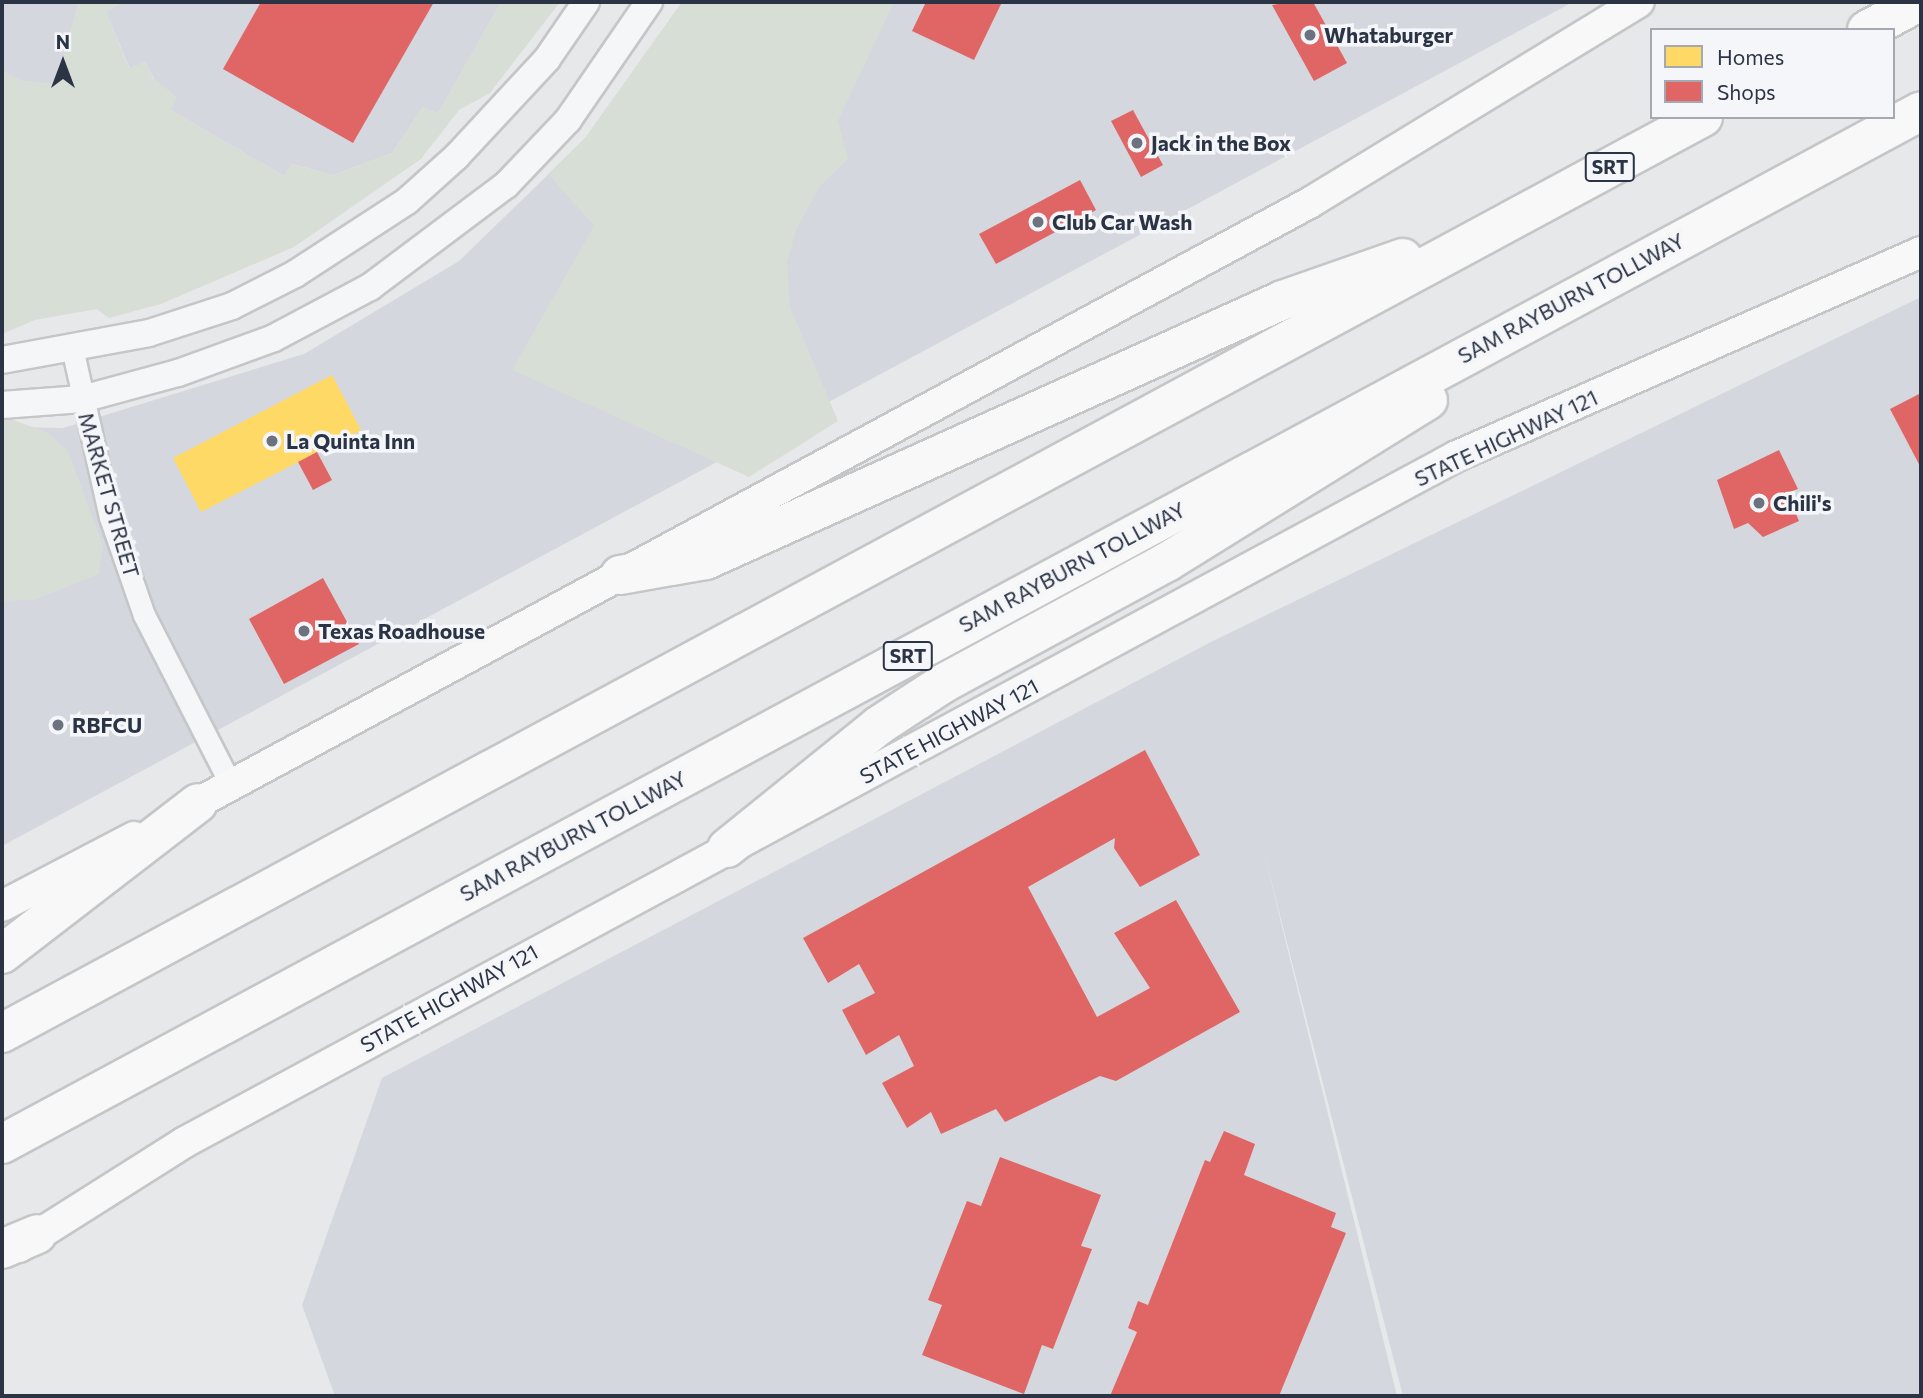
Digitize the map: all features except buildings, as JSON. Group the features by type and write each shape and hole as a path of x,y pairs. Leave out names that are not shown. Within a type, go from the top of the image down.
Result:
{"highway":[{"path":"1871,28 1919,2"},
{"name":"SAM RAYBURN TOLLWAY","path":"2,1144 1921,111"},
{"name":"SRT","path":"2,1034 1699,119"},
{"path":"620,575 706,560 1283,300 1517,217"},
{"path":"727,848 900,711 1393,425 1580,293"},
{"path":"2,954 215,794"},
{"path":"2,1249 37,1234"}],"main road":[{"path":"2,906 215,794 1311,202 1639,2"},
{"name":"STATE HIGHWAY 121","path":"2,1260 37,1234 185,1142 1457,456 1921,252"}],"street":[{"path":"2,360 73,352 232,306 359,234 407,201 503,111 586,2"},
{"path":"2,405 82,398 274,338 370,288 445,237 568,120 649,2"},
{"name":"MARKET STREET","path":"73,352 110,517 144,615 215,794"}],"shaded area":[{"path":"2,2 79,2 56,85 19,80 2,70"},
{"path":"79,2 122,2 106,12 129,68 145,62 153,78 177,97 171,110 284,176 291,164 333,175 392,153 423,107 438,114 501,2 560,2 490,93 459,110 421,159 294,247 161,304 109,318 97,309 35,320 2,334 2,70 20,80 56,85"},
{"path":"122,2 501,2 438,114 423,107 392,153 333,175 292,164 284,176 171,110 145,62 130,69 106,12"},
{"path":"682,2 1573,2 2,846 2,427 63,428 304,354 459,261 585,139"},
{"path":"682,2 894,2 838,121 848,159 820,186 796,230 787,263 790,307 838,421 749,477 512,370 594,226 548,174 585,138"},
{"path":"1921,297 1921,1396 1403,1396 1263,849 1397,1396 335,1396 302,1305 382,1078 1211,642"},
{"path":"2,416 49,433 68,451 103,545 99,574 34,600 2,601"}],"place":[{"name":"Whataburger","path":"1310,35"},
{"name":"Jack in the Box","path":"1137,143"},
{"name":"Club Car Wash","path":"1038,222"},
{"name":"La Quinta Inn","path":"272,441"},
{"name":"Chili's","path":"1759,503"},
{"name":"Texas Roadhouse","path":"304,631"},
{"name":"RBFCU","path":"58,725"}]}
